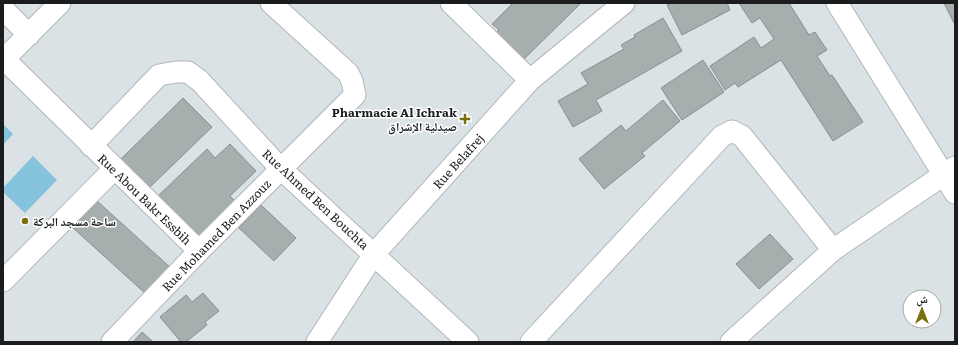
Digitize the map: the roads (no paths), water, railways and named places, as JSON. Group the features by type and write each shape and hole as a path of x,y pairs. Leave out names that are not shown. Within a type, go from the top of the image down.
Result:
{"street":[{"path":"4,60 60,3"},
{"name":"Rue Mohamed Ben Azzouz","path":"112,342 280,168 355,95 348,73 271,3"},
{"path":"451,3 530,80"},
{"path":"838,3 949,170 955,193"},
{"name":"Rue Belafrej","path":"317,342 374,254 530,80 619,4"},
{"path":"3,10 29,35"},
{"name":"Rue Abou Bakr Essbih","path":"4,60 199,251"},
{"name":"Rue Ahmed Ben Bouchta","path":"159,75 176,72 188,72 200,81 280,168 468,342"},
{"name":"Rue Abou Bakr Essbih","path":"91,146 159,75"},
{"path":"531,342 722,136 732,131 742,136 833,250"},
{"path":"3,282 114,169"},
{"path":"731,342 833,250 949,170"}],"place":[{"name":"Pharmacie Al Ichrak صيدلية الإشراق","path":"465,119"},
{"name":"ساحة مسجد البركة","path":"25,221"}]}
